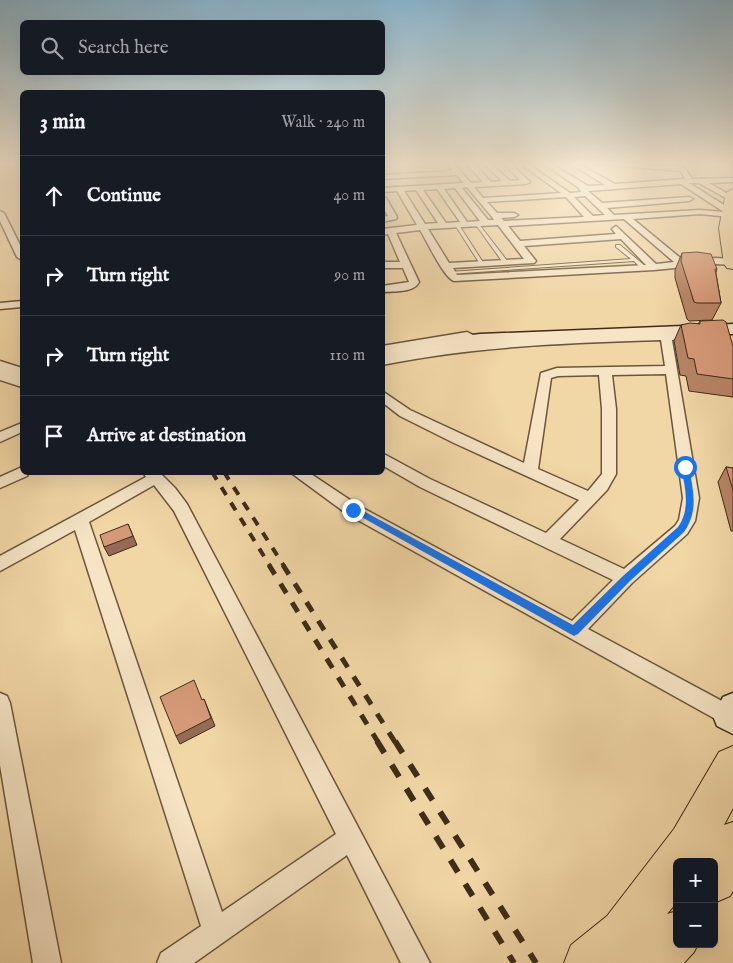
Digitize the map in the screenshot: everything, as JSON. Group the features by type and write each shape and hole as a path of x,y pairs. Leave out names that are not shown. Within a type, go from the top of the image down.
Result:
{"highway":[{"path":"730,207 726,235 733,263"},
{"path":"680,858 690,845 733,766"},
{"path":"718,872 733,844"},
{"path":"589,963 624,933 673,867"},
{"path":"650,963 673,938"}],"street":[{"path":"385,219 393,217 387,207"},
{"path":"410,207 451,277 458,279 642,268 681,263 733,263"},
{"path":"431,207 444,226"},
{"path":"453,207 461,225"},
{"path":"471,207 481,223"},
{"path":"489,208 504,207"},
{"path":"579,207 590,219"},
{"path":"601,207 623,236 654,267"},
{"path":"701,207 709,212"},
{"path":"499,221 590,219 709,212 724,207"},
{"path":"447,269 482,264 531,261 489,208"},
{"path":"385,289 412,286 414,282 387,232 583,211"},
{"path":"0,213 2,223 20,254"},
{"path":"626,216 681,263"},
{"path":"518,244 623,236"},
{"path":"525,253 618,246"},
{"path":"385,266 406,265"},
{"path":"0,306 20,304"},
{"path":"385,349 432,340 483,334 712,325 733,329"},
{"path":"385,355 415,348 460,341 733,329"},
{"path":"385,361 424,352 474,345 722,334 733,329"},
{"path":"574,631 626,578 681,530 687,521 691,498 666,337"},
{"path":"0,365 20,371"},
{"path":"0,370 20,376"},
{"path":"530,471 545,376 557,372 671,370"},
{"path":"547,542 606,480 610,466 609,408 605,371"},
{"path":"0,376 20,382"},
{"path":"385,397 413,417 459,440 590,498"},
{"path":"0,437 20,428"},
{"path":"385,460 425,483 626,578"},
{"path":"0,483 20,473"},
{"path":"0,564 80,520 152,475 170,492 181,508 416,963"},
{"path":"301,475 353,510 574,631 731,714"},
{"path":"80,520 216,933"},
{"path":"0,703 46,963"},
{"path":"171,963 351,838"}],"lane":[{"path":"481,223 506,262"},
{"path":"461,225 482,264"},
{"path":"618,246 642,268"},
{"path":"447,269 634,260"}],"building":[{"path":"697,252 711,254 717,269 715,269 721,303 694,302 681,261 682,253"},
{"path":"723,320 726,322 733,346 733,379 697,374 694,359 688,358 681,325 690,323 700,324 700,321"},
{"path":"726,467 733,468 733,490"},
{"path":"128,524 133,536 104,547 100,535"},
{"path":"194,680 211,718 176,736 160,697"}],"railway":[{"path":"214,475 270,566"},
{"path":"226,475 284,566"},
{"path":"269,565 378,742"},
{"path":"283,565 395,742"},
{"path":"377,741 514,963"},
{"path":"395,741 536,963"}],"route":[{"path":"353,510 574,631 626,578 681,530 687,521 691,498 685,467"}]}
